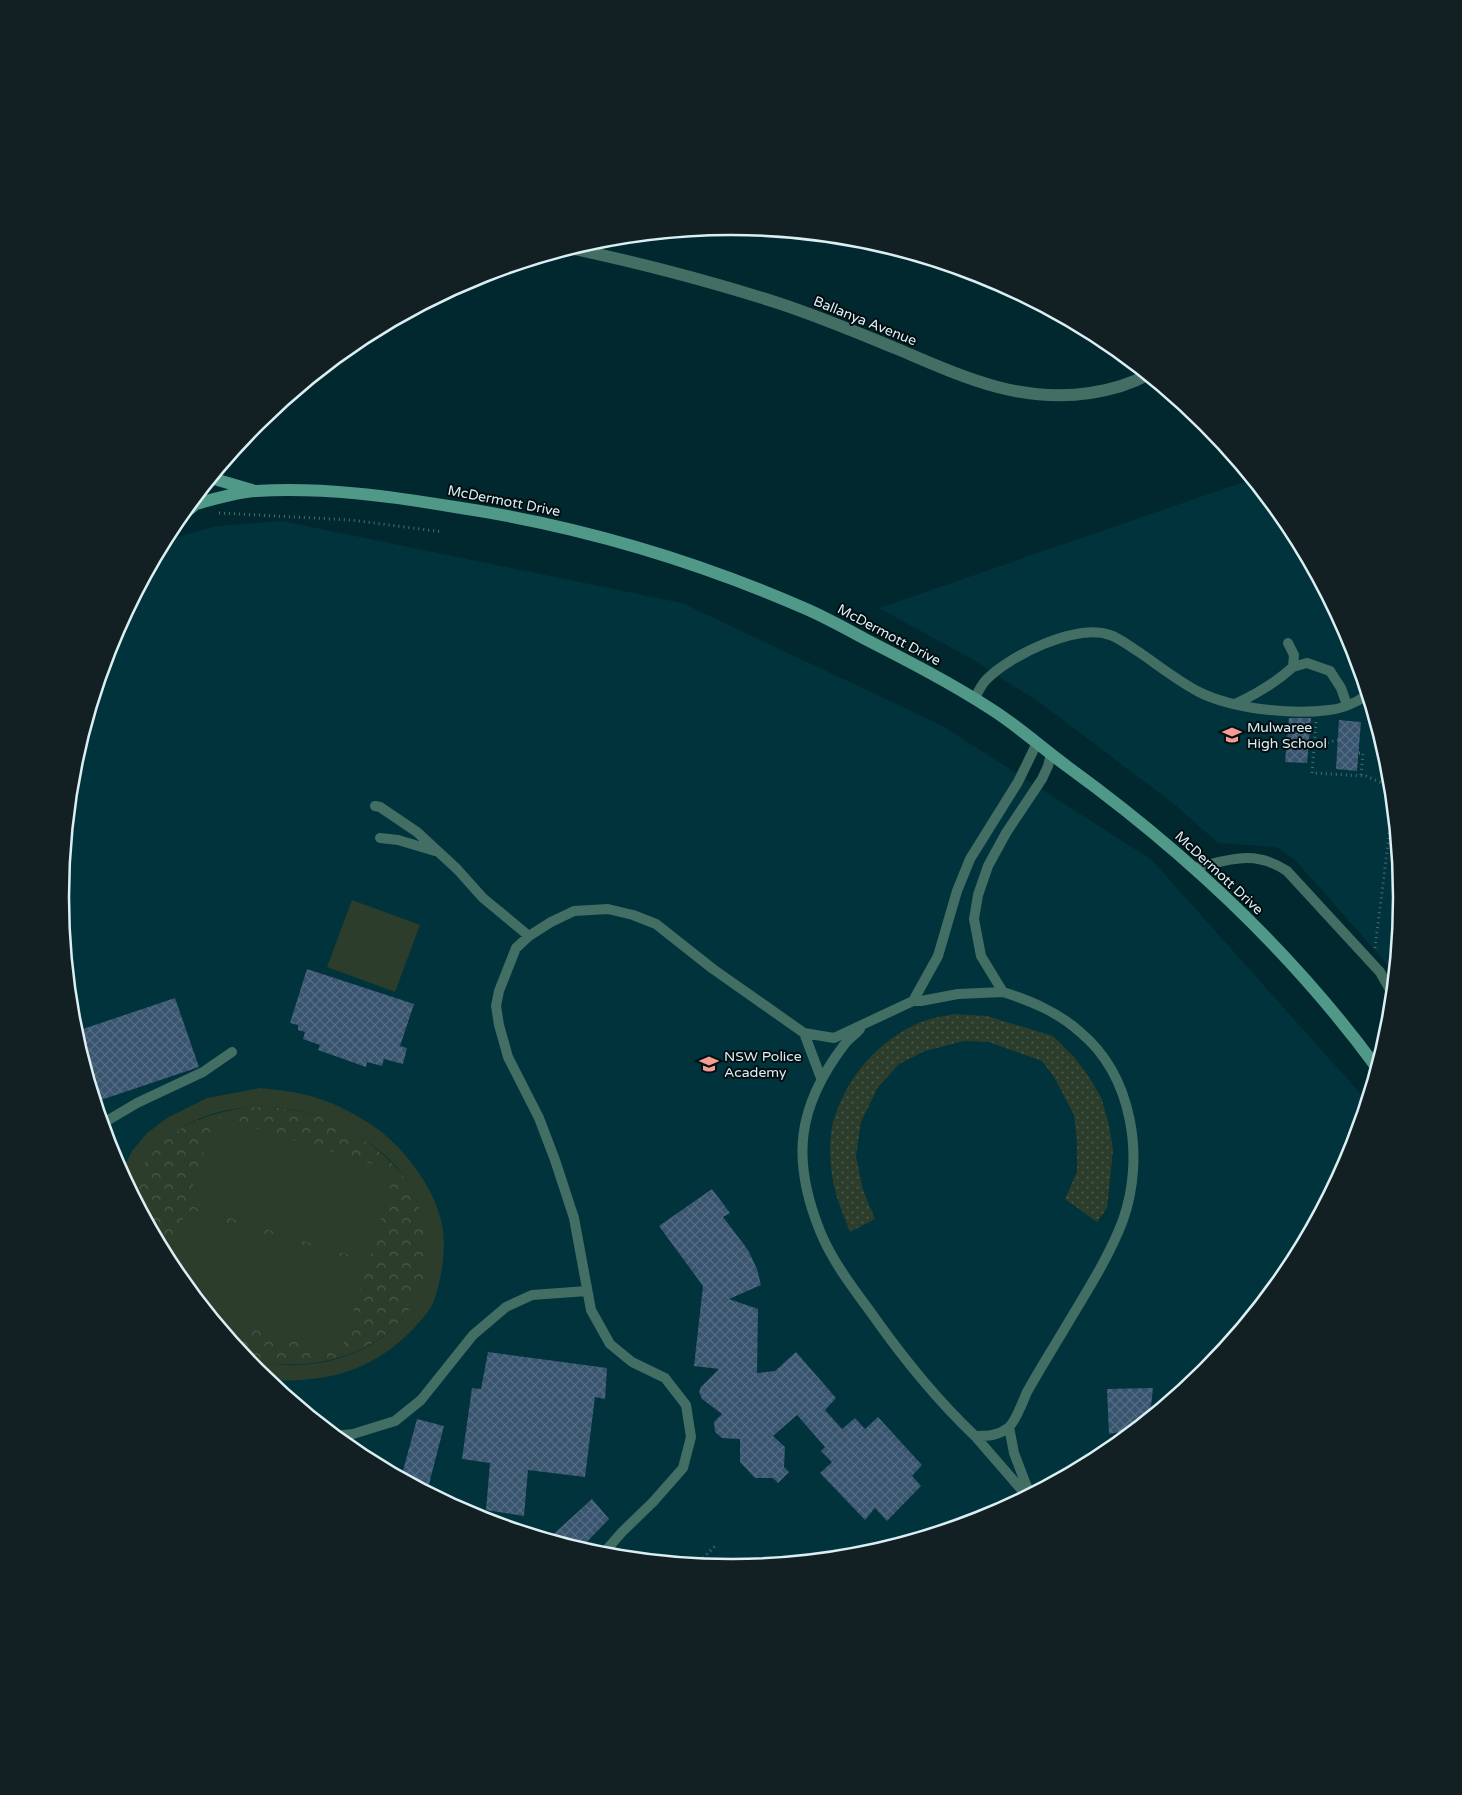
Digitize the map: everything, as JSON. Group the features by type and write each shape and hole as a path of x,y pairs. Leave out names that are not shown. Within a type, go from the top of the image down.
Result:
{"main road":[{"name":"McDermott Drive","path":"217,480 254,491"},
{"name":"McDermott Drive","path":"199,503 254,491 341,492 426,502 501,514 649,550 728,577 807,609 934,675 995,711 1108,795 1229,900 1308,983 1373,1062"}],"street":[{"name":"Ballanya Avenue","path":"586,252 694,278 778,303 852,330 982,383 1024,394 1070,396 1098,392 1141,378"}],"lane":[{"path":"974,699 986,680 1020,654 1043,644 1076,635 1092,633 1108,634 1123,640 1200,692 1235,704 1259,709 1292,711 1330,710 1362,698"},
{"path":"1288,644 1294,655 1293,667"},
{"path":"1235,704 1257,694 1277,681 1293,667 1307,663 1330,671 1341,688 1346,705"},
{"path":"913,1001 938,956 957,891 970,860 1018,782 1037,743"},
{"path":"1003,992 981,956 974,919 978,895 988,866 1006,833 1042,778 1051,754"},
{"path":"375,806 380,807 417,832 457,869 483,898 529,936"},
{"path":"380,838 398,840 438,852"},
{"path":"1194,868 1239,858 1257,858 1275,862 1288,871 1380,972 1388,986"},
{"path":"608,1548 683,1468 691,1437 686,1405 665,1378 632,1362 610,1344 591,1310 572,1210 539,1118 508,1057 502,1038 496,1006 502,981 516,948 529,936 551,922 574,911 608,909 656,924 713,969 804,1033 834,1038 913,1001 958,994 1003,992 1026,1000 1062,1018 1082,1033 1096,1049 1109,1067 1118,1085 1132,1128 1135,1154 1132,1189 1123,1221 1104,1261 1028,1392 1010,1427 994,1436 975,1436"},
{"path":"864,1025 845,1043 821,1078 806,1118 801,1151 805,1187 820,1232 844,1275 910,1366 1024,1491"},
{"path":"804,1033 821,1078"},
{"path":"108,1120 137,1103 202,1072 232,1052"},
{"path":"345,1435 394,1421 421,1400 473,1335 506,1307 532,1295 587,1291"},
{"path":"1010,1427 1014,1453 1026,1490"}],"path":[{"path":"215,513 352,520 442,532"},
{"path":"1316,719 1312,773 1366,776 1383,783"},
{"path":"1308,745 1314,746 1338,740"},
{"path":"1359,753 1363,753 1361,776"},
{"path":"1374,953 1390,829"},
{"path":"702,1559 717,1544"}],"shaded area":[{"name":"Mulwaree High School","path":"1246,481 1282,530 1305,566 1325,605 1343,644 1371,726 1381,768 1392,854 1393,898 1390,967 1296,861 1276,847 1218,843 1175,805 1042,704 970,658 879,608"},
{"name":"NSW Police Academy","path":"282,521 682,603 941,725 1152,860 1362,1096 1343,1151 1325,1190 1305,1229 1282,1265 1229,1334 1199,1366 1134,1423 1099,1448 1062,1471 984,1509 944,1525 860,1547 817,1554 731,1560 645,1554 602,1547 518,1525 478,1509 400,1471 363,1448 328,1423 263,1366 206,1301 157,1229 119,1151 104,1110 91,1069 81,1027 74,984 70,941 70,854 81,768 91,726 119,644 157,566 176,537 217,526"}],"green space":[{"path":"352,900 420,925 395,992 327,967"},
{"path":"954,1014 987,1016 1053,1036 1074,1057 1087,1074 1101,1097 1109,1125 1113,1150 1107,1208 1097,1222 1065,1199 1077,1172 1077,1141 1074,1115 1054,1077 1042,1061 989,1042 964,1041 925,1051 899,1064 878,1087 861,1122 856,1156 863,1190 875,1219 850,1232 834,1187 830,1154 832,1127 845,1093 865,1063 892,1038 924,1021"},
{"path":"260,1088 303,1094 328,1102 353,1114 380,1131 405,1154 416,1168 434,1199 440,1215 444,1239 443,1257 439,1285 432,1305 415,1327 399,1343 367,1364 355,1369 331,1376 306,1380 278,1380 257,1360 286,1365 329,1361 356,1352 380,1339 400,1321 415,1300 424,1276 427,1248 422,1218 417,1201 402,1174 397,1167 370,1144 347,1129 318,1116 271,1107 239,1108 223,1111 193,1122 179,1130 155,1151 145,1163 134,1184 125,1165 132,1151 147,1133 167,1118 207,1098"},
{"path":"261,1106 295,1110 319,1116 336,1123 366,1141 385,1157 408,1182 423,1219 427,1248 425,1275 416,1299 402,1319 383,1336 361,1350 335,1359 307,1364 259,1362 206,1301 180,1265 157,1229 137,1190 134,1184 140,1171 151,1154 165,1140 181,1128 199,1120 219,1113"},
{"path":"215,1116 395,1171 369,1261 187,1205"},
{"path":"185,1211 367,1265 340,1356 220,1319 172,1253"}],"building":[{"path":"1289,718 1311,718 1307,763 1285,762"},
{"path":"1339,720 1361,722 1357,771 1336,769"},
{"path":"307,969 414,1004 400,1046 407,1048 403,1064 384,1059 382,1066 367,1062 366,1067 318,1050 320,1045 303,1039 305,1032 298,1030 298,1025 290,1023"},
{"path":"175,998 199,1067 101,1100 82,1029"},
{"path":"712,1189 730,1213 723,1217 748,1250 757,1269 761,1285 729,1299 758,1309 757,1373 775,1371 796,1352 836,1398 825,1410 842,1429 855,1418 865,1429 878,1417 922,1465 912,1476 921,1486 887,1521 875,1508 865,1520 820,1473 832,1462 821,1451 825,1447 797,1415 773,1436 785,1447 784,1467 789,1472 778,1483 773,1478 755,1478 740,1462 740,1439 722,1438 715,1432 714,1422 722,1414 702,1399 699,1392 701,1387 719,1369 694,1366 703,1286 659,1226"},
{"path":"488,1352 607,1368 605,1399 595,1397 585,1477 528,1470 524,1516 486,1510 490,1463 462,1459 472,1388 481,1389"},
{"path":"1153,1388 1151,1406 1147,1412 1122,1432 1109,1434 1107,1389"},
{"path":"417,1419 444,1426 429,1486 403,1472"},
{"path":"592,1499 609,1519 586,1543 553,1535"}],"place":[{"name":"Mulwaree High School","path":"1232,735"},
{"name":"NSW Police Academy","path":"709,1064"}]}
